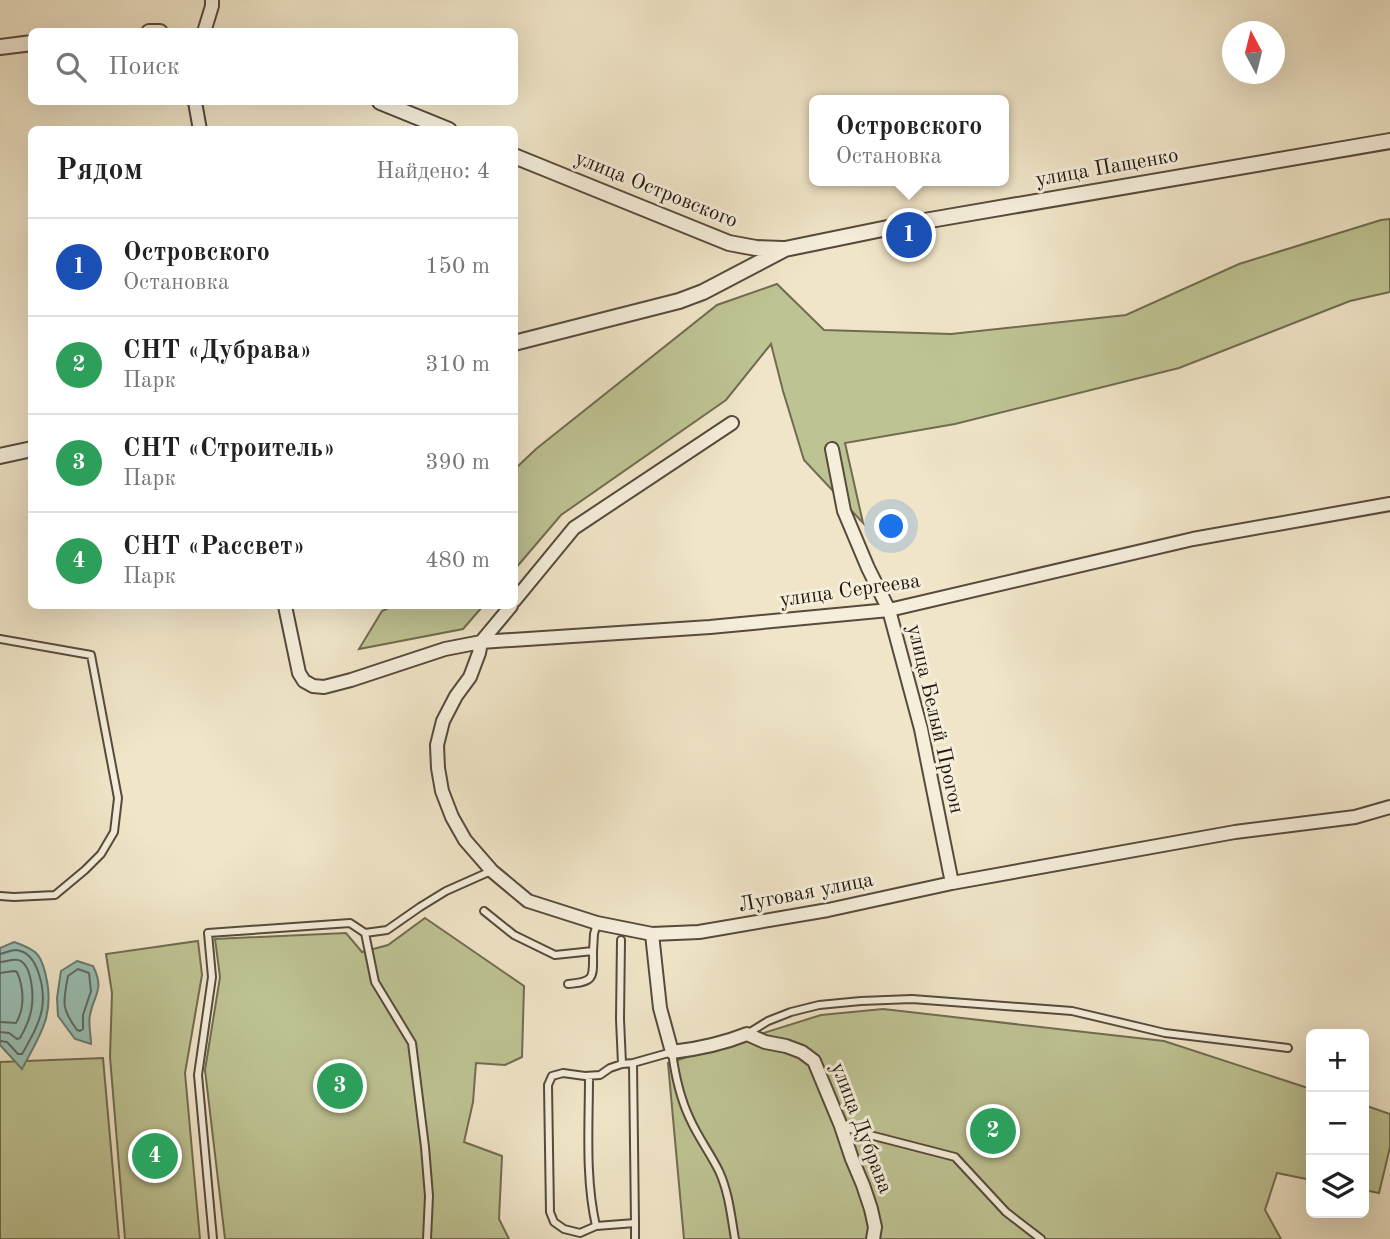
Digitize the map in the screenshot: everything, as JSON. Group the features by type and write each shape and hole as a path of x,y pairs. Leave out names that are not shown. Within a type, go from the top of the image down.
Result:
{"street":[{"path":"205,28 212,0"},
{"path":"0,47 28,44"},
{"path":"196,105 199,126"},
{"path":"387,105 439,126"},
{"name":"улица Пащенко","path":"518,342 679,301 703,292 785,249 895,226 1390,141"},
{"name":"улица Островского","path":"518,158 729,243 785,249"},
{"path":"518,596 574,528 732,423"},
{"name":"улица Белый Прогон","path":"832,449 844,511 889,610 921,729 952,883"},
{"path":"0,456 28,450"},
{"name":"улица Сергеева","path":"286,609 299,673 304,681 313,686 324,687 444,649 481,642 710,627 889,610 1193,539 1390,504"},
{"path":"481,642 508,609"},
{"name":"Луговая улица","path":"481,642 470,677 443,720 438,745 438,768 443,791 452,817 465,840 492,871 528,901 597,923 652,934 699,932 828,910 952,883 1235,832 1355,817 1390,807"},
{"path":"652,934 660,1008 672,1052 729,1042 747,1034"},
{"name":"улица Дубрава","path":"747,1034 765,1042 803,1052 814,1061 872,1209 875,1227 873,1239"}],"lane":[{"path":"0,639 92,655 118,798 114,832 102,854 55,895 0,896"},
{"path":"213,1239 198,1074 212,977 208,933 350,923 365,933 387,930 446,891 492,871"},
{"path":"484,911 513,935 555,955 593,951"},
{"path":"568,984 590,980 597,923"},
{"path":"365,933 375,982 412,1043 429,1196 427,1239"},
{"path":"621,940 622,1064"},
{"path":"747,1034 768,1021 791,1012 861,1001 912,999 1072,1011 1165,1032 1288,1048"},
{"path":"635,1223 596,1226 580,1236 554,1222 550,1212 548,1085 552,1076 563,1073 589,1076 600,1074 622,1064 672,1052 674,1069 690,1120 728,1194 735,1239"},
{"path":"634,1063 635,1239"},
{"path":"589,1076 589,1163 596,1226"},
{"path":"841,1126 955,1157 1006,1212 1041,1239"}],"green space":[{"path":"1390,219 1390,292 1350,301 1179,368 955,424 845,443 863,523 804,460 771,344 726,400 561,515 518,565 518,466 717,305 777,284 824,330 951,334 1126,315 1239,264"},
{"path":"480,609 463,629 359,649 382,611"},
{"path":"425,918 524,986 522,1057 505,1065 476,1063 473,1102 464,1142 502,1156 499,1219 509,1239 225,1239 205,1070 220,977 215,939 346,933 362,952 388,945"},
{"path":"198,941 202,975 185,1073 200,1239 125,1239 110,1057 112,993 106,954"},
{"path":"883,1009 1164,1041 1306,1087 1306,1179 1277,1173 1265,1210 1281,1239 684,1239 668,1063 821,1015"},
{"path":"103,1058 119,1239 0,1239 0,1062"},
{"path":"1369,1107 1390,1114 1390,1147 1379,1193 1369,1191"}],"water":[{"path":"14,942 34,951 41,959 49,994 43,1027 22,1069 0,1045 0,948"},
{"path":"77,961 93,966 98,981 98,992 89,1018 91,1044 75,1039 58,1016 57,998 61,971"}],"place":[{"name":"Островского","path":"909,235"},
{"name":"СНТ «Строитель»","path":"340,1086"},
{"name":"СНТ «Дубрава»","path":"993,1131"},
{"name":"СНТ «Рассвет»","path":"155,1156"}]}
